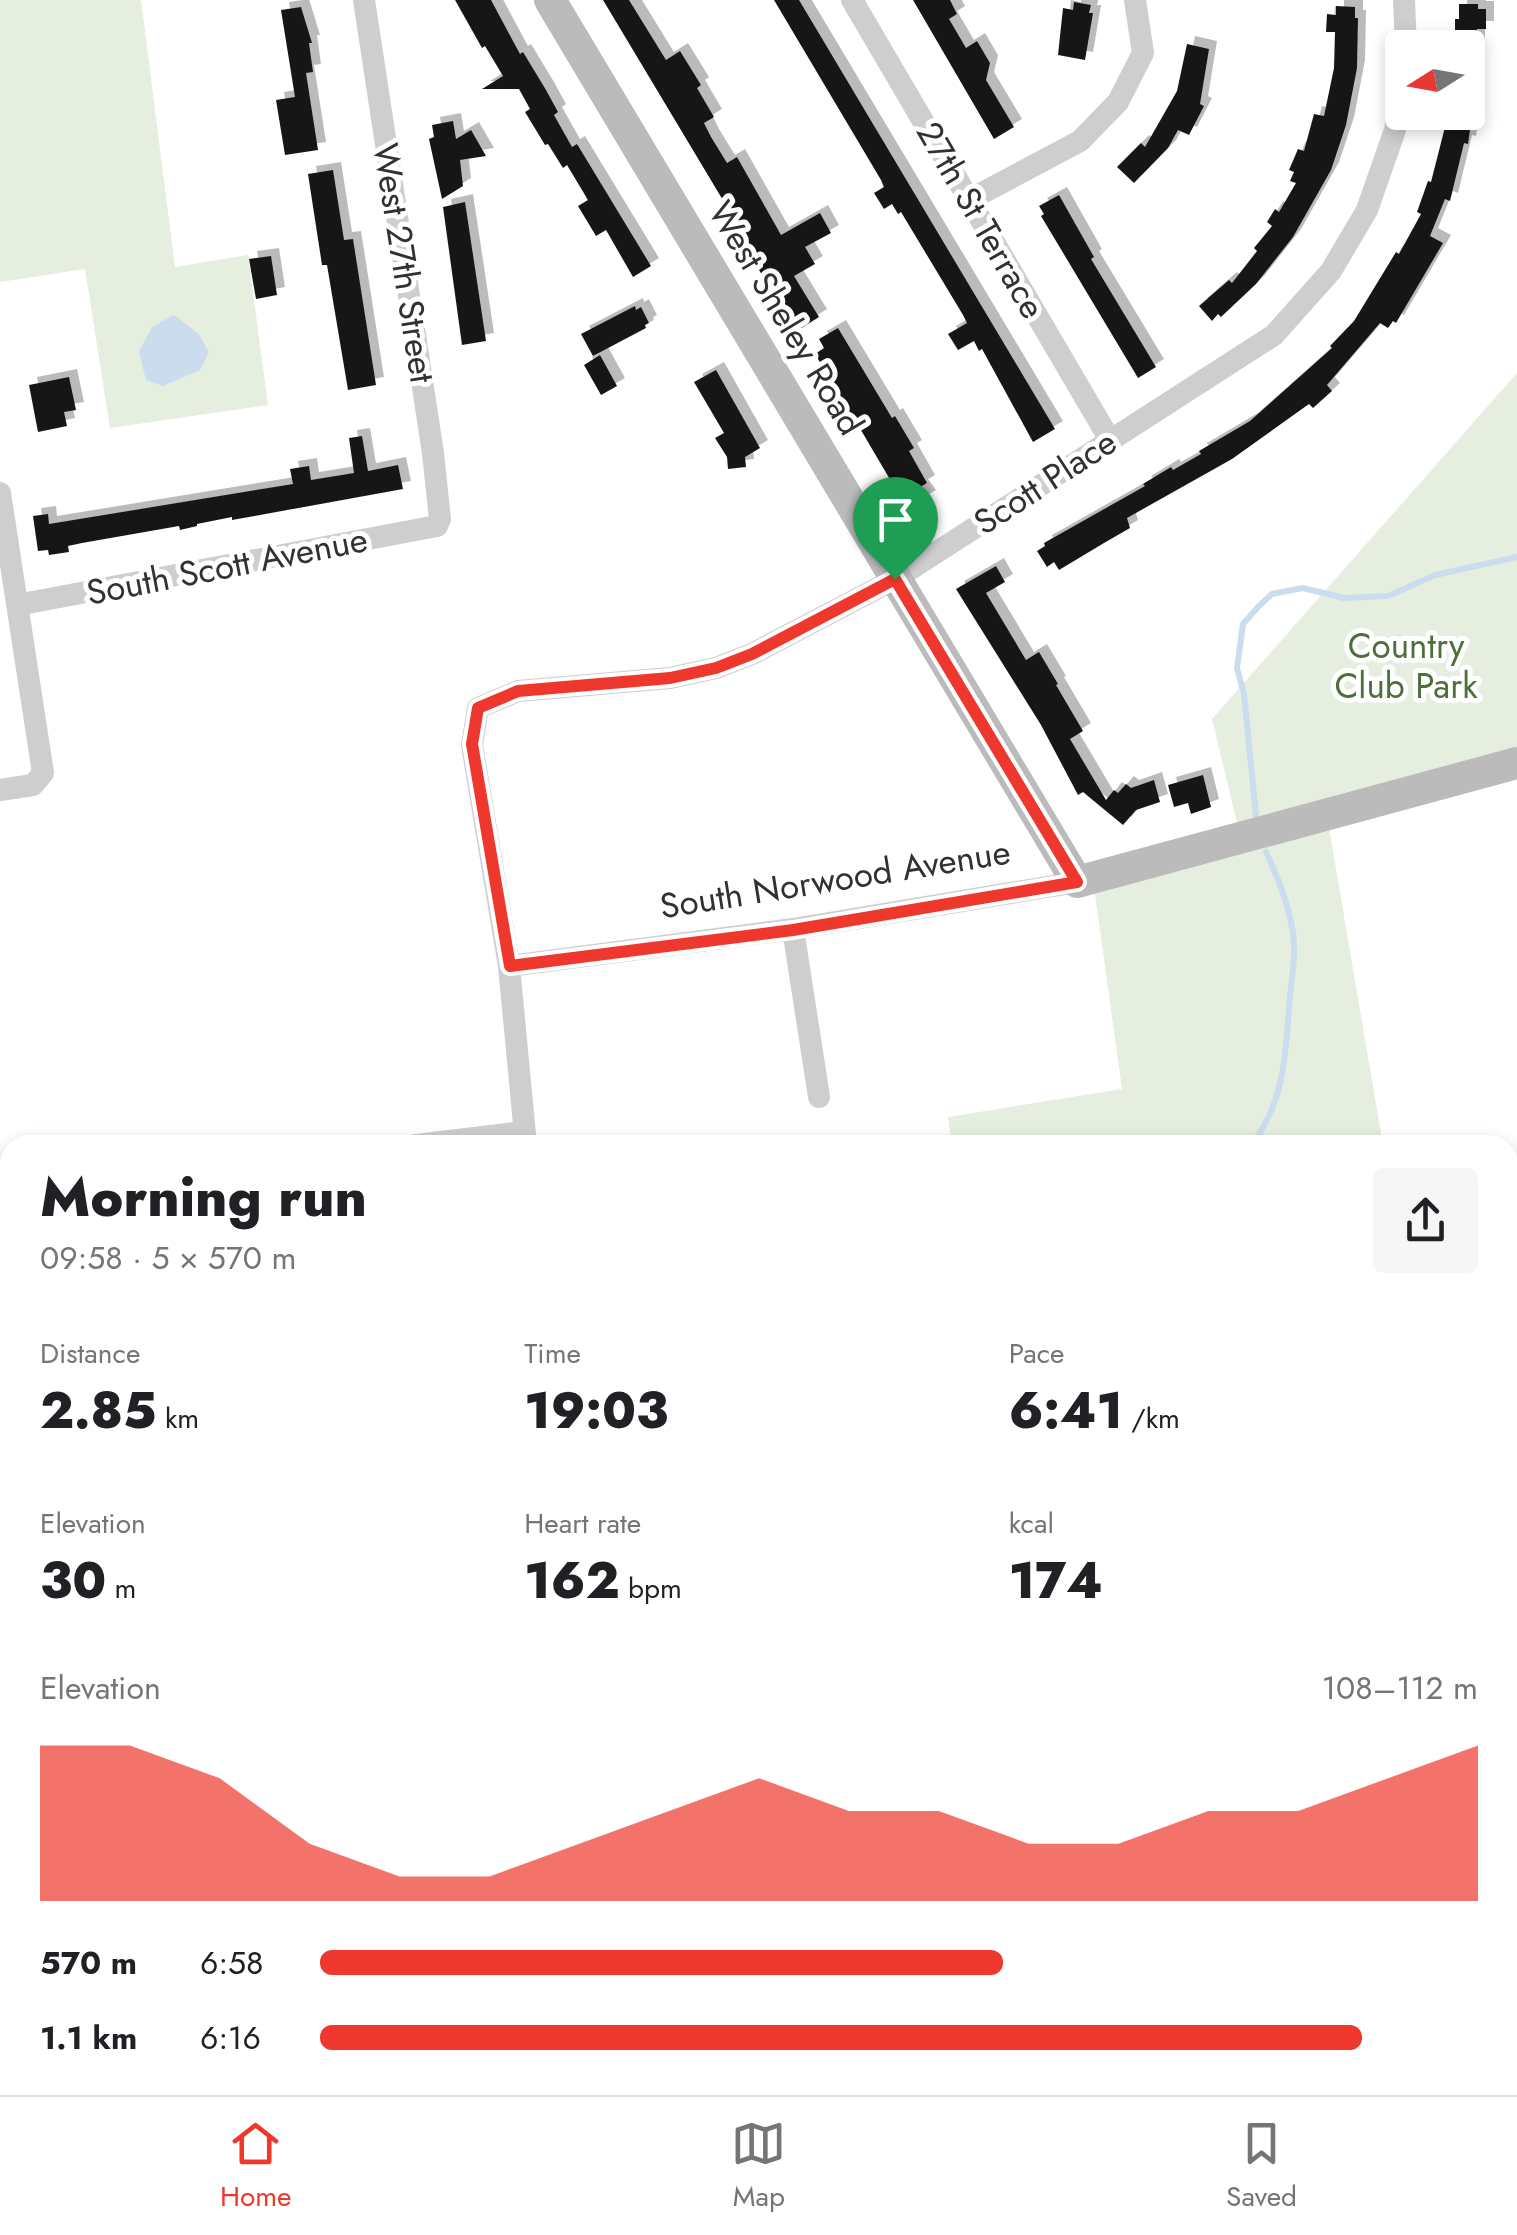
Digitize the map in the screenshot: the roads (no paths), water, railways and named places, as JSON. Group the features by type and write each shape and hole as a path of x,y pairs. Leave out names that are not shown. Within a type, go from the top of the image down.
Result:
{"street":[{"name":"West 27th Street","path":"364,0 433,453 440,518 437,526"},
{"name":"West Sheley Road","path":"550,0 1077,882"},
{"name":"27th St Terrace","path":"852,0 1110,440"},
{"path":"969,200 1080,142 1118,102 1142,53 1135,0"},
{"path":"1404,0 1405,30"},
{"name":"Scott Place","path":"510,966 472,744 478,708 518,691 670,678 716,668 752,654 895,579 1274,334 1330,271 1367,210 1396,130"},
{"path":"0,493 43,773 33,785 0,790"},
{"name":"South Scott Avenue","path":"17,606 437,526"},
{"name":"South Norwood Avenue","path":"510,966 793,930 1077,882 1517,763"},
{"path":"793,930 819,1097"},
{"path":"510,966 525,1135"}],"water":[{"path":"174,315 198,333 209,352 200,370 163,386 146,380 139,352 152,327"}],"waterway":[{"path":"1256,816 1244,694 1237,668 1243,624 1259,606 1272,594 1303,588 1344,598 1388,596 1435,575 1517,557"},
{"path":"1258,1135 1272,1109 1282,1073 1294,957 1289,912 1266,852"}],"park label":[{"name":"Country Club Park","path":"1406,666"}]}
